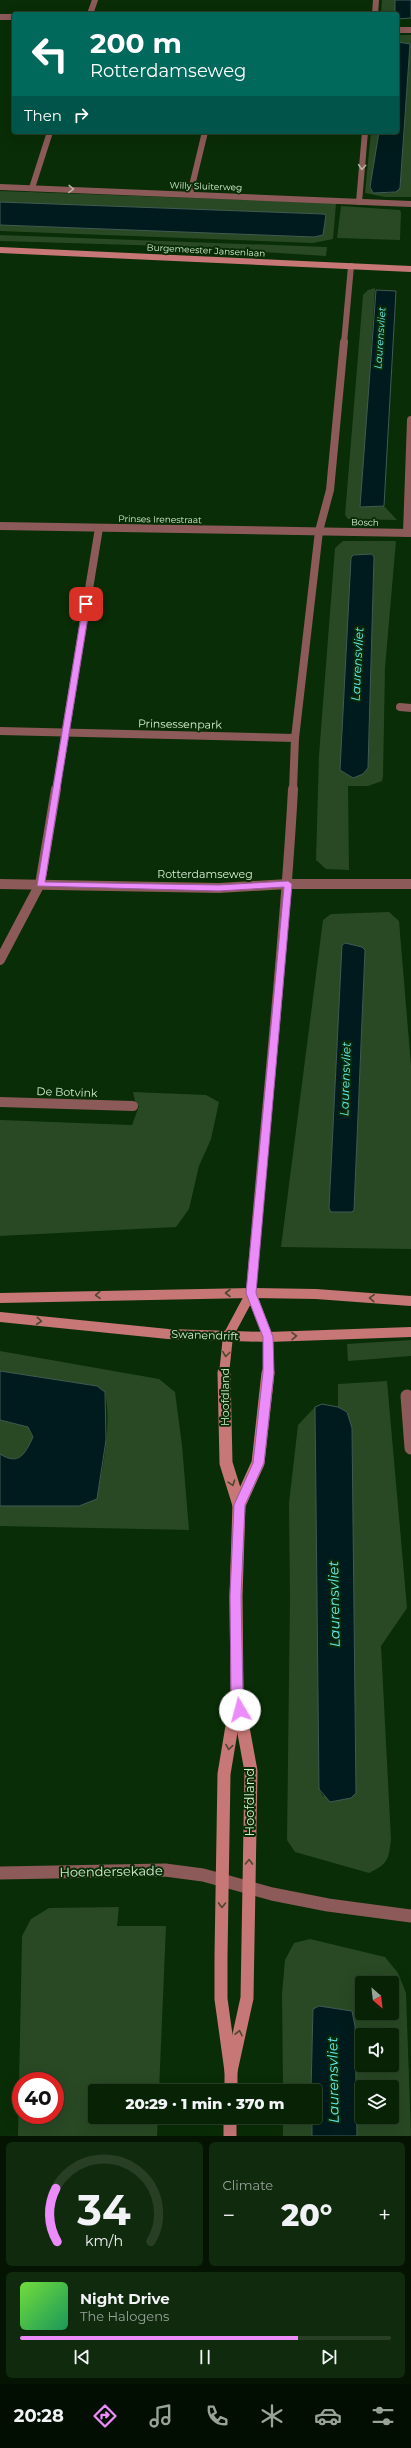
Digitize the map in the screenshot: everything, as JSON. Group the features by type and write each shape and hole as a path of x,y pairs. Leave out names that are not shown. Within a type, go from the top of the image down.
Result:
{"street":[{"path":"91,12 95,0"},
{"path":"375,12 376,0"},
{"path":"0,17 12,17"},
{"path":"399,30 411,30"},
{"path":"32,188 49,134"},
{"path":"190,194 205,134"},
{"path":"359,202 365,134"},
{"name":"Willy Sluiterweg","path":"0,187 411,204"},
{"name":"Burgemeester Jansenlaan","path":"0,250 411,269"},
{"path":"288,884 295,738 319,531 330,490 351,266"},
{"path":"409,533 411,420"},
{"name":"Prinses Irenestraat","path":"0,526 319,531"},
{"path":"0,960 40,884 99,528"},
{"name":"Bosch","path":"319,531 409,533"},
{"path":"400,708 411,708"},
{"name":"Prinsessenpark","path":"0,731 295,738"},
{"name":"Rotterdamseweg","path":"0,884 219,888 288,884 411,884"},
{"name":"Hoofdland","path":"231,2071 247,1998 250,1771 237,1694 236,1596 239,1505 226,1463 224,1372 228,1336 251,1293 261,1165 288,884"},
{"name":"De Botvink","path":"0,1102 133,1106"},
{"path":"0,1298 251,1293 316,1294 411,1301"},
{"name":"Hoofdland","path":"239,1505 258,1463 268,1372 268,1337 251,1293"},
{"name":"Swanendrift","path":"0,1317 168,1334 268,1337 411,1332"},
{"path":"407,1396 411,1448"},
{"name":"Hoofdland","path":"231,2084 231,2071 221,1999 222,1879 224,1774 237,1694"},
{"name":"Hoendersekade","path":"0,1873 165,1870 222,1879"},
{"path":"222,1879 249,1887 328,1905 411,1916"},
{"path":"230,2124 230,2136"}],"green space":[{"path":"382,0 395,0 395,12 381,12"},
{"path":"399,35 411,35 411,197 385,197 365,193 371,134 379,134 370,187 385,193 396,191 400,188 410,44 399,42"},
{"path":"0,191 336,203 333,239 313,243 0,231 0,225 314,237 323,214 0,202"},
{"path":"341,206 400,210 400,240 337,238"},
{"path":"0,235 327,247 326,256 167,246 0,241"},
{"path":"375,288 361,507 384,506 397,520 348,519 345,515 363,295 368,290"},
{"path":"343,541 396,541 385,668 383,776 382,781 368,786 348,786 349,870 326,869 316,860 319,755 335,548","holes":["372,554 374,557 368,768 355,776 349,774"]},
{"path":"389,912 399,921 411,1066 411,1249 281,1247 323,920 331,914","holes":["345,943 365,950 354,1210 352,1212 332,1212 329,1208 342,945"]},
{"path":"133,1092 206,1095 219,1102 211,1139 199,1166 189,1209 176,1227 0,1236 0,1120 132,1125 139,1106 136,1105"},
{"path":"411,1340 411,1356 348,1361 347,1344"},
{"path":"0,1351 159,1379 175,1392 182,1445 189,1530 0,1526 0,1506 79,1506 97,1499 106,1446 108,1419 105,1392 97,1386 0,1371"},
{"path":"387,1381 407,1608 381,1646 391,1839 388,1856 384,1864 369,1873 295,1852 287,1840 290,1598 289,1503 298,1425 315,1407 319,1789 323,1796 351,1798 356,1793 352,1428 347,1412 338,1407 338,1384"},
{"path":"0,1420 28,1427 33,1438 24,1453 16,1458 12,1459 0,1454"},
{"path":"119,1907 117,1926 166,1926 159,2084 88,2084 88,2124 158,2124 157,2136 18,2136 18,2124 64,2124 64,2072 19,2072 22,1936 31,1919 49,1908"},
{"path":"310,1939 385,1957 398,1973 406,1993 411,2136 357,2136 357,2124 399,2124 399,2080 356,2080 356,2072 399,2072 399,2028 355,2028 355,2026 313,2009 311,2084 283,2084 282,1994 285,1960 294,1943"},
{"path":"283,2124 312,2124 312,2136 283,2136"}],"water":[{"path":"395,0 411,0 411,18 399,19 399,12 395,12"},
{"path":"399,42 410,44 400,188 396,192 373,193 370,187 379,134 399,134"},
{"path":"0,202 326,215 323,235 314,237 0,225"},
{"name":"Laurensvliet","path":"376,290 396,291 384,506 360,507"},
{"name":"Laurensvliet","path":"372,554 374,557 368,768 363,774 353,778 340,770 351,558 353,555"},
{"name":"Laurensvliet","path":"345,943 362,947 365,950 354,1210 352,1212 331,1212 329,1208 342,945"},
{"path":"0,1371 97,1386 105,1392 106,1440 97,1499 79,1506 0,1506 0,1454 12,1459 21,1456 27,1449 33,1437 28,1427 0,1420"},
{"name":"Laurensvliet","path":"322,1404 338,1407 347,1412 352,1428 356,1793 351,1798 330,1802 319,1789 315,1407"},
{"name":"Laurensvliet","path":"319,2006 352,2011 355,2026 355,2124 357,2124 357,2136 312,2136 312,2124 322,2124 322,2084 311,2084 313,2009"}],"route":[{"path":"86,604 40,884 219,888 288,884 253,1258 251,1293 268,1337 268,1372 258,1463 239,1505 236,1596 237,1694 240,1710"}]}
